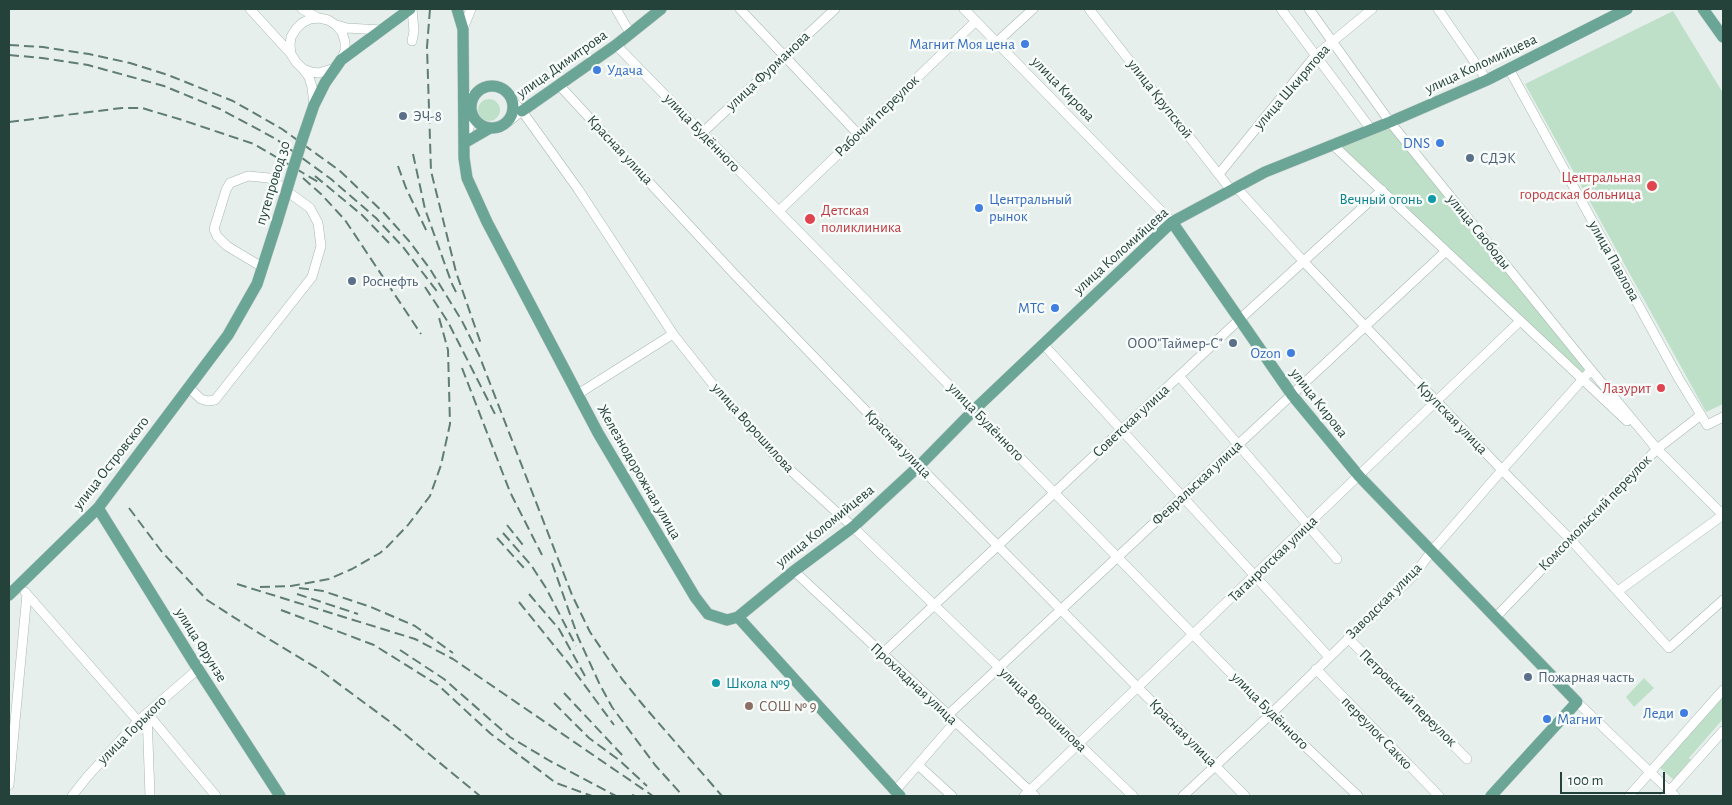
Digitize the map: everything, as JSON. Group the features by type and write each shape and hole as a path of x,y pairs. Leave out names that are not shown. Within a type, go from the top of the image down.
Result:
{"main road":[{"name":"Железнодорожная улица","path":"457,9 463,29 464,143 467,178 487,222 598,433 695,597 708,614 727,620 738,617"},
{"name":"улица Димитрова","path":"522,111 616,45 661,9"},
{"name":"улица Коломийцева","path":"738,617 794,571 853,527 919,466 974,410 1172,222 1265,172 1370,128 1390,122 1487,80 1627,9"},
{"path":"1702,9 1723,37"},
{"name":"путепровод 30","path":"189,388 228,335 257,284 302,140 314,105 325,83 339,64 408,11"},
{"path":"488,87 502,89 512,99 512,114 509,120 497,128 483,126 473,112 476,95 488,87"},
{"path":"464,143 490,128"},
{"name":"улица Кирова","path":"1172,222 1292,395 1359,476 1577,702"},
{"name":"улица Островского","path":"9,595 98,508 189,388"},
{"name":"улица Фрунзе","path":"98,508 280,796"},
{"path":"738,617 897,794"},
{"path":"1491,796 1577,702"}],"street":[{"path":"250,9 309,77 314,105"},
{"path":"302,9 319,18 347,28 381,30"},
{"path":"463,29 471,9"},
{"path":"616,9 630,33"},
{"path":"740,9 858,134"},
{"name":"улица Фурманова","path":"702,133 835,9"},
{"name":"улица Кирова","path":"964,9 1172,222"},
{"path":"997,42 1033,9"},
{"name":"улица Крупской","path":"1089,9 1219,174 1233,189"},
{"path":"1281,9 1370,128"},
{"name":"улица Свободы","path":"1309,9 1390,122 1657,449"},
{"name":"улица Шкирятова","path":"1219,174 1315,56 1372,9"},
{"path":"1438,9 1487,80"},
{"path":"408,11 414,31 412,41"},
{"path":"291,54 291,37 296,29 310,19 319,18"},
{"name":"Рабочий переулок","path":"779,211 976,21"},
{"path":"303,69 319,73 339,64 345,51 345,42 342,32 336,24"},
{"name":"улица Будённого","path":"616,45 1271,714 1358,796"},
{"name":"улица Павлова","path":"1509,69 1679,378 1707,425 1723,417"},
{"name":"Красная улица","path":"559,85 737,276 919,466 1245,796"},
{"path":"464,90 473,112 464,143"},
{"name":"улица Ворошилова","path":"512,99 578,189 673,334 722,396 777,458 853,527 1133,796"},
{"name":"улица Димитрова","path":"504,125 522,111"},
{"name":"улица Свободы","path":"1332,144 1657,449 1723,515"},
{"path":"189,388 202,399 208,401 215,400 312,277 321,246 318,223 310,208 269,178 248,176 230,184 226,190 214,229 227,246 262,267"},
{"name":"Крупская улица","path":"1233,189 1436,402 1570,539 1669,648 1723,600"},
{"name":"Советская улица","path":"882,654 1179,376 1382,190"},
{"name":"Февральская улица","path":"948,715 1446,251"},
{"name":"Таганрогская улица","path":"1030,795 1079,744 1520,321"},
{"path":"578,394 673,334"},
{"path":"1043,344 1329,657"},
{"name":"Заводская улица","path":"1183,796 1271,714 1414,575 1431,552 1591,370"},
{"path":"1179,376 1337,559"},
{"name":"Комсомольский переулок","path":"1496,617 1657,449 1701,415"},
{"path":"1618,590 1723,515"},
{"name":"Прохладная улица","path":"794,571 948,715 1030,795"},
{"path":"19,585 138,721"},
{"path":"9,785 27,594"},
{"name":"Петровский переулок","path":"1348,638 1467,759"},
{"name":"улица Горького","path":"72,796 138,721 198,669"},
{"name":"переулок Сакко","path":"1316,669 1438,796"},
{"path":"1629,796 1723,690"},
{"name":"улица Кирова","path":"1577,702 1637,759 1670,795"},
{"path":"147,713 150,796"},
{"path":"147,713 216,796"},
{"path":"897,794 918,765 955,722"},
{"path":"1670,795 1723,731"},
{"path":"918,765 952,796"}],"green space":[{"name":"Центральная городская больница","path":"1673,11 1723,93 1723,404 1706,412 1525,84"},
{"path":"489,99 497,102 500,110 497,118 489,121 481,118 478,110 481,102"},
{"path":"1390,122 1591,370 1582,379 1332,144"},
{"path":"1644,678 1654,688 1634,707 1626,697"},
{"path":"1723,694 1723,719 1689,758 1693,762 1675,781 1659,767"}],"railway":[{"path":"430,9 427,47 431,171 456,272 481,344"},
{"path":"9,45 43,47 130,63 168,75 233,101 282,129 340,171 384,213 409,241 430,269 462,321 479,355 572,595 590,632 622,679 722,796"},
{"path":"9,55 88,65 164,86 220,109 276,139 331,179 376,218 403,247 439,294"},
{"path":"9,122 122,108 142,108 254,144 320,183"},
{"path":"413,154 425,209 458,296"},
{"path":"398,166 406,188 428,234"},
{"path":"315,176 362,215 391,245"},
{"path":"303,178 345,220 421,334"},
{"path":"425,287 448,322 495,414"},
{"path":"260,587 291,586 329,579 352,569 387,547 408,525 430,496 441,465 450,424 448,350 438,314"},
{"path":"462,368 510,492 542,555"},
{"path":"129,508 162,552 207,600 320,670 389,721 480,796"},
{"path":"507,525 523,545"},
{"path":"503,533 531,565 546,588 576,646"},
{"path":"497,538 524,568"},
{"path":"552,563 578,637 612,707 655,765 683,796"},
{"path":"237,584 415,639 453,659 653,796"},
{"path":"299,588 323,591 371,607 415,626 453,653"},
{"path":"297,594 358,614"},
{"path":"529,594 559,629 585,676"},
{"path":"519,602 569,664 614,725"},
{"path":"281,610 374,645 438,685 491,734 556,783 592,796"},
{"path":"400,650 444,679 510,737 550,761 616,796"},
{"path":"564,693 624,757"},
{"path":"554,703 589,738 619,760 647,786"}],"place":[{"name":"Магнит Моя цена","path":"1025,44"},
{"name":"Удача","path":"597,70"},
{"name":"ЭЧ-8","path":"403,116"},
{"name":"DNS","path":"1440,143"},
{"name":"СДЭК","path":"1470,158"},
{"name":"Центральная городская больница","path":"1652,186"},
{"name":"Вечный огонь","path":"1432,199"},
{"name":"Центральный рынок","path":"979,208"},
{"name":"Детская поликлиника","path":"810,219"},
{"name":"Роснефть","path":"352,281"},
{"name":"МТС","path":"1055,308"},
{"name":"ООО\"Таймер-С\"","path":"1233,343"},
{"name":"Ozon","path":"1291,353"},
{"name":"Лазурит","path":"1661,388"},
{"name":"Пожарная часть","path":"1528,677"},
{"name":"Школа №9","path":"716,683"},
{"name":"СОШ № 9","path":"749,706"},
{"name":"Леди","path":"1684,713"},
{"name":"Магнит","path":"1547,719"}]}
